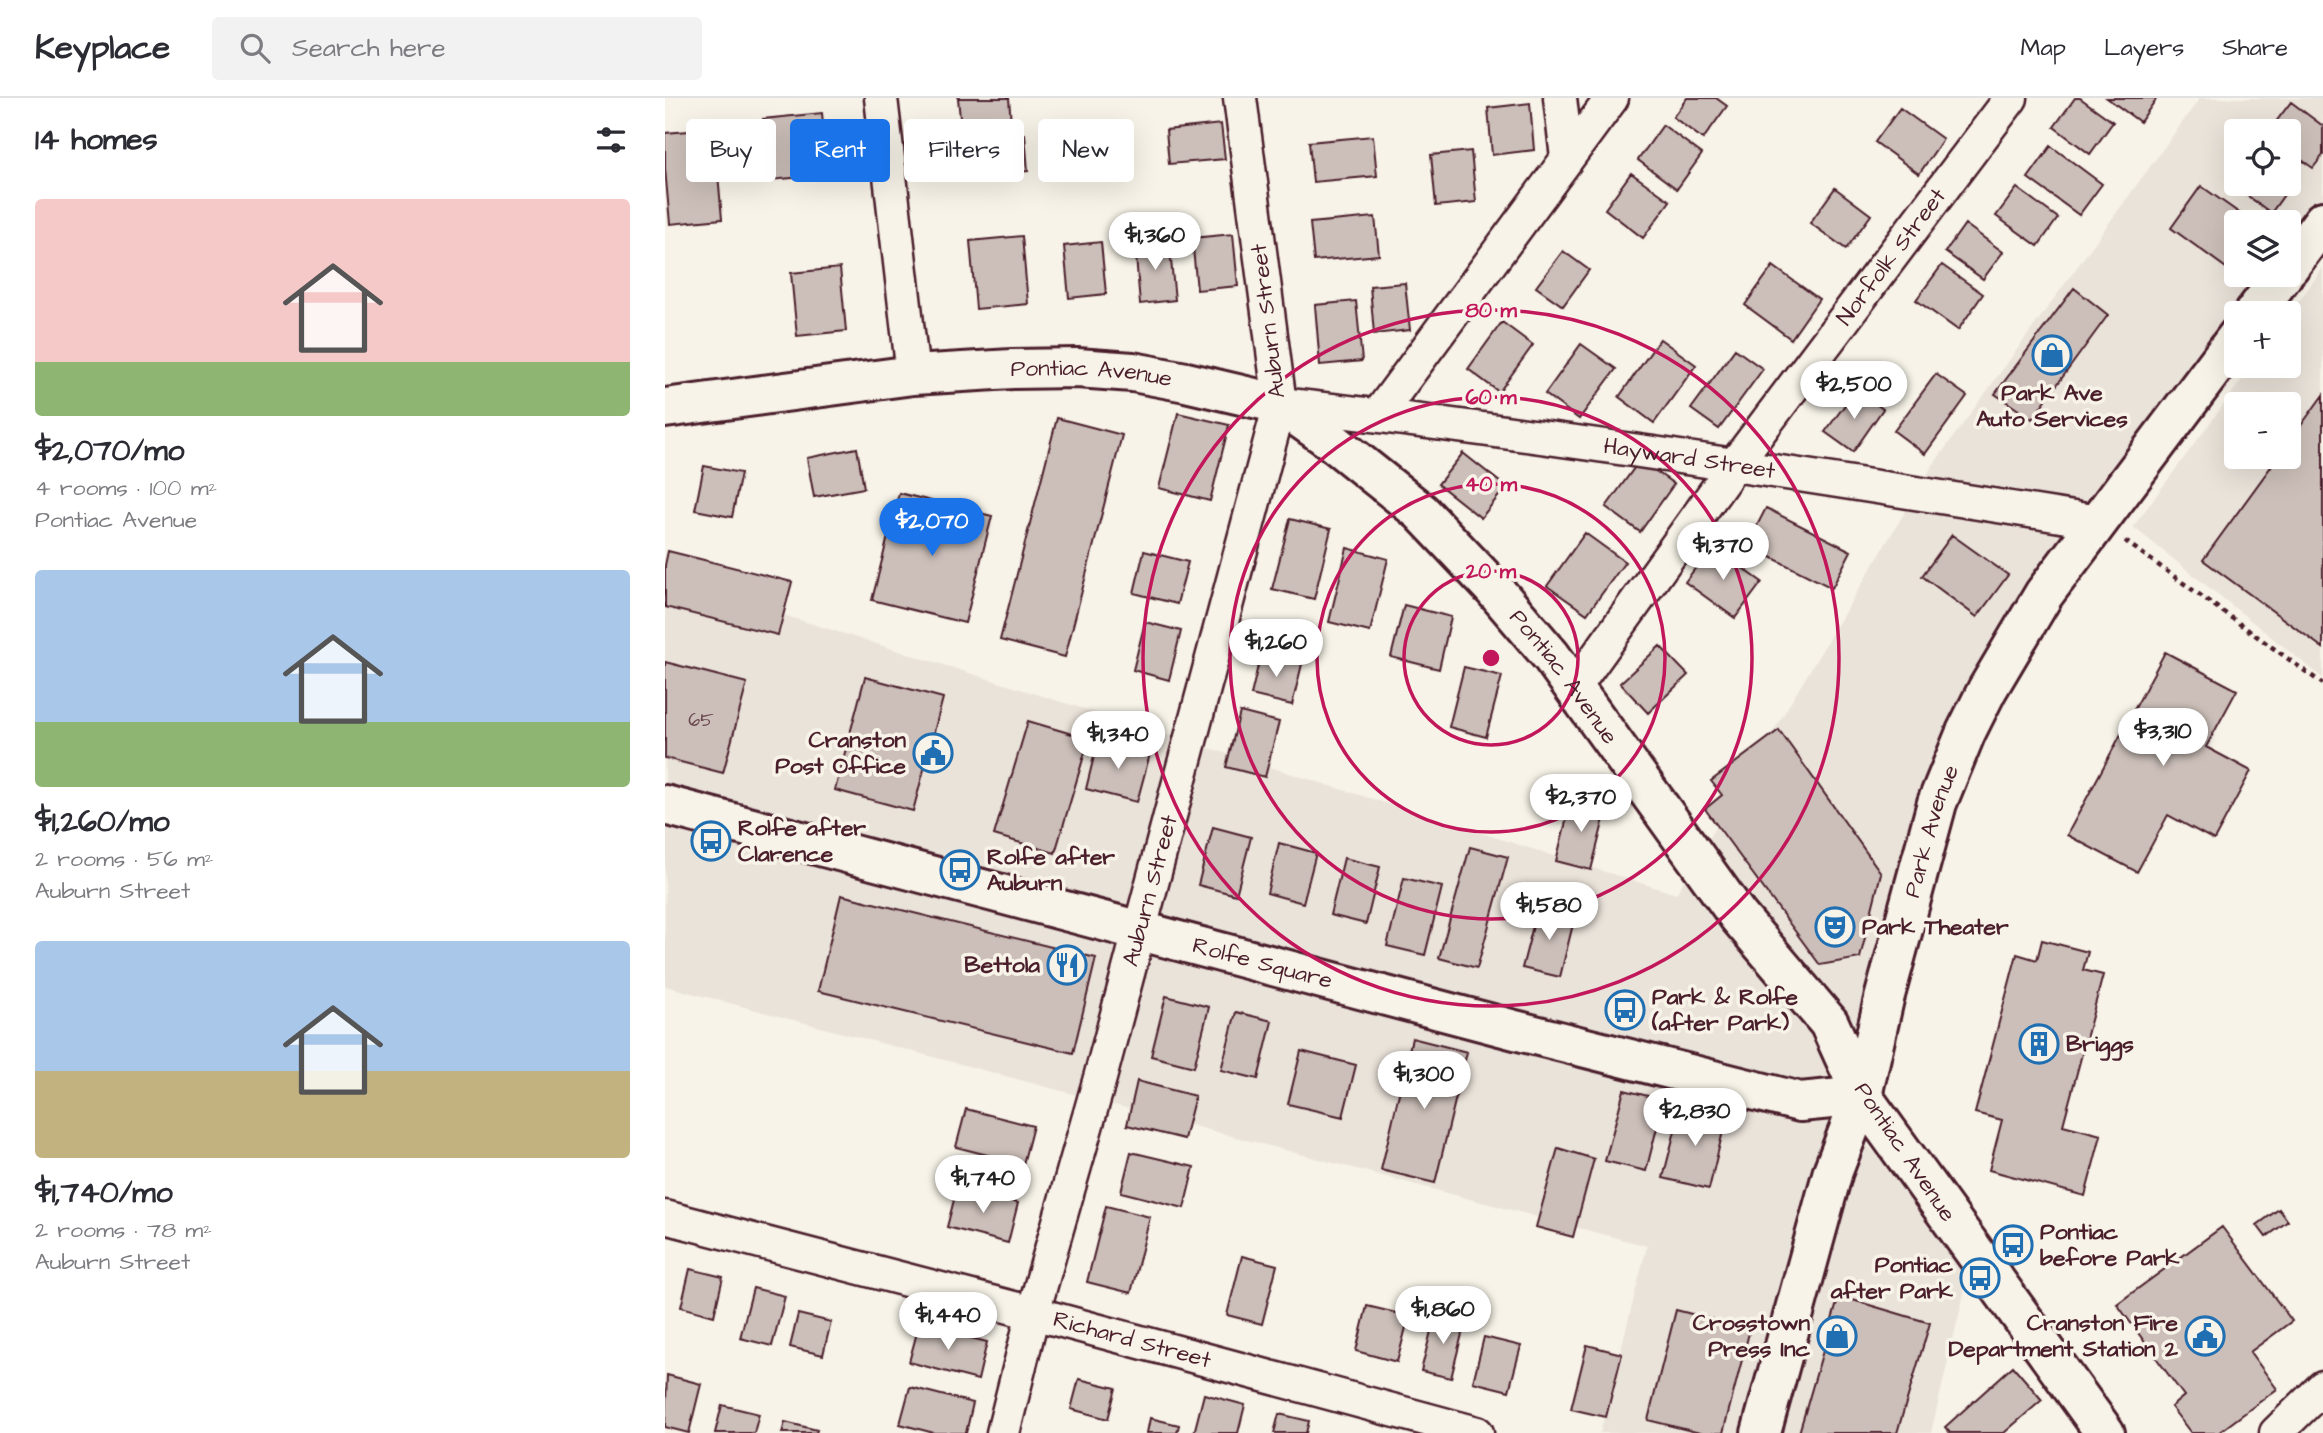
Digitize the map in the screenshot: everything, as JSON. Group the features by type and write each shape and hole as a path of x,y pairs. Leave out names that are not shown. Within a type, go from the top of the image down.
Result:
{"main road":[{"path":"2301,251 2323,221"},
{"path":"2263,301 2274,287"},
{"name":"Park Avenue","path":"1761,1433 1833,1171 1862,1096 1884,999 1937,803 1966,732 1987,690 2044,594 2224,354"},
{"name":"Pontiac Avenue","path":"665,408 913,375 1077,368 1159,377 1280,404 1328,438 1421,512 1493,588 1575,687 1738,916 1829,1023 1862,1096 2105,1433"},
{"name":"Rolfe Square","path":"665,805 1515,1030 1800,1102 1862,1096"}],"street":[{"path":"881,98 913,375"},
{"name":"Auburn Street","path":"1003,1433 1033,1313 1100,1078 1280,404 1240,98"},
{"path":"1560,98 1567,158"},
{"path":"1378,415 1612,98"},
{"name":"Norfolk Street","path":"1575,687 1735,464 2011,98"},
{"name":"Hayward Street","path":"1280,404 1735,464 2099,522"},
{"name":"Richard Street","path":"665,1217 1477,1433"},
{"path":"2276,1433 2323,1387"}],"path":[{"path":"2099,522 2323,684"}],"shaded area":[{"path":"2200,98 2323,98 2323,221 2301,251 2301,210 2224,210 2224,287 2274,287 2264,301 2224,301 2224,354 2095,527 1909,868 1866,1144 1974,1251 1931,1433 1600,1433 1647,1246 665,986 665,578 1676,894 1933,465"},
{"path":"2323,268 2323,678 2133,527 2224,404 2224,469 2301,469 2301,392 2233,392 2243,378 2301,378 2299,301"}],"building":[{"path":"958,98 1009,98 1011,119 960,119"},
{"path":"1687,98 1716,98 1727,106 1703,139 1673,117"},
{"path":"2075,98 2080,98 2113,122 2090,154 2054,127"},
{"path":"2107,98 2157,98 2140,122"},
{"path":"2291,102 2323,126 2323,155 2313,168 2301,160 2301,119 2278,119"},
{"path":"1530,103 1534,150 1492,155 1488,108"},
{"path":"1900,108 1943,139 1919,174 1875,142"},
{"path":"822,113 823,119 790,119 790,178 776,179 776,119 763,119"},
{"path":"1221,124 1225,159 1169,164 1166,130"},
{"path":"1663,125 1702,154 1677,189 1638,160"},
{"path":"686,131 686,182 719,182 722,219 670,224 665,133"},
{"path":"1024,134 1028,171 1024,171"},
{"path":"1373,136 1377,176 1313,182 1309,142"},
{"path":"2051,146 2102,184 2079,215 2028,178"},
{"path":"1471,151 1476,202 1436,206 1431,155"},
{"path":"1631,173 1670,201 1643,238 1605,209"},
{"path":"2201,186 2235,210 2224,210 2224,266 2171,228"},
{"path":"1835,188 1871,215 1846,249 1810,223"},
{"path":"2017,188 2058,218 2038,246 1996,216"},
{"path":"2248,196 2283,196 2273,210 2267,210"},
{"path":"1375,217 1379,255 1314,261 1310,223"},
{"path":"1965,224 2003,252 1983,279 1945,252"},
{"path":"1233,234 1238,286 1197,290 1192,238"},
{"path":"1022,236 1028,304 976,309 970,241"},
{"path":"1169,240 1175,300 1140,304 1135,244"},
{"path":"1101,242 1106,294 1069,298 1064,246"},
{"path":"1563,251 1589,270 1563,306 1536,287"},
{"path":"1942,265 1983,294 1958,330 1916,300"},
{"path":"1773,266 1819,299 1791,339 1745,305"},
{"path":"840,268 846,331 797,336 791,273"},
{"path":"1405,283 1410,330 1374,334 1370,286"},
{"name":"Park Ave Auto Services","path":"2074,288 2108,315 2032,419 1995,394"},
{"path":"1356,301 1362,361 1320,365 1315,305"},
{"path":"1502,322 1533,345 1499,392 1468,369"},
{"path":"1660,339 1696,365 1654,423 1619,397"},
{"path":"1581,344 1616,369 1579,419 1545,394"},
{"path":"1735,349 1763,369 1719,429 1691,409"},
{"path":"1936,374 1967,396 1925,454 1894,431"},
{"path":"1856,390 1883,409 1853,452 1825,432"},
{"path":"2323,395 2323,648 2203,560 2269,469 2301,469 2301,425"},
{"path":"1178,413 1229,425 1210,501 1159,488"},
{"path":"1057,418 1122,435 1065,657 1000,640"},
{"path":"857,448 864,488 814,497 807,458"},
{"path":"1463,453 1506,487 1481,518 1438,484"},
{"path":"1640,460 1674,484 1640,532 1606,507"},
{"path":"704,466 741,473 732,517 695,510"},
{"path":"899,493 992,516 965,623 872,600"},
{"path":"1766,508 1851,551 1832,588 1747,545"},
{"path":"1290,519 1331,529 1314,599 1272,589"},
{"path":"1585,533 1625,562 1587,614 1547,586"},
{"path":"1952,535 2008,575 1977,617 1922,576"},
{"path":"1712,546 1762,582 1735,618 1685,582"},
{"path":"1347,548 1388,559 1370,632 1329,622"},
{"path":"668,551 792,582 778,635 665,607 665,565"},
{"path":"1144,551 1188,562 1177,604 1134,593"},
{"path":"1404,605 1451,617 1439,669 1391,657"},
{"path":"1145,622 1181,631 1169,680 1133,670"},
{"path":"1660,646 1688,675 1648,713 1620,683"},
{"path":"2165,652 2237,690 2206,747 2251,771 2214,840 2168,815 2137,872 2067,835"},
{"path":"1261,653 1302,664 1292,705 1251,695"},
{"path":"665,662 747,683 723,773 665,758"},
{"path":"1464,667 1502,676 1486,737 1449,727"},
{"path":"865,677 943,698 913,811 835,790"},
{"path":"1240,712 1279,722 1265,777 1226,767"},
{"path":"1028,721 1089,739 1055,853 994,835"},
{"path":"1779,730 1881,873 1860,958 1820,965 1705,809 1722,795 1711,781"},
{"path":"1098,740 1150,754 1137,802 1086,789"},
{"path":"1572,798 1607,807 1591,870 1556,861"},
{"path":"1213,827 1251,837 1236,895 1198,885"},
{"path":"1279,843 1316,853 1303,903 1267,893"},
{"path":"1470,847 1508,857 1477,968 1439,958"},
{"path":"1344,858 1380,867 1366,924 1330,915"},
{"path":"1404,878 1442,887 1425,955 1387,946"},
{"path":"841,895 1096,958 1073,1053 818,991"},
{"path":"1538,907 1575,916 1560,977 1522,968"},
{"name":"Briggs","path":"2042,940 2088,952 2083,970 2103,975 2063,1125 2101,1135 2085,1196 1989,1170 2002,1120 1975,1113 2017,954 2037,960"},
{"path":"1166,996 1209,1007 1194,1067 1151,1056"},
{"path":"1236,1012 1272,1021 1258,1079 1221,1070"},
{"path":"1412,1038 1467,1052 1435,1183 1381,1170"},
{"path":"1301,1051 1356,1065 1343,1117 1288,1104"},
{"path":"1137,1081 1195,1096 1184,1139 1127,1125"},
{"path":"1624,1090 1664,1100 1646,1171 1605,1161"},
{"path":"1681,1107 1726,1119 1709,1189 1663,1178"},
{"path":"966,1109 1033,1126 1023,1164 956,1147"},
{"path":"1558,1148 1594,1159 1573,1237 1536,1227"},
{"path":"1131,1152 1194,1167 1184,1208 1121,1192"},
{"path":"957,1188 1018,1203 1008,1243 947,1227"},
{"path":"1106,1206 1150,1217 1131,1293 1087,1282"},
{"path":"2279,1209 2288,1221 2266,1237 2257,1225"},
{"name":"Cranston Fire Department Station 2","path":"2222,1227 2292,1321 2250,1352 2277,1389 2218,1433 2191,1433 2171,1407 2184,1396 2117,1304"},
{"path":"1242,1256 1277,1265 1262,1324 1227,1315"},
{"path":"690,1269 723,1277 714,1316 681,1307"},
{"path":"753,1288 785,1296 772,1346 740,1338"},
{"path":"1839,1296 1930,1323 1897,1433 1799,1433"},
{"path":"1367,1306 1409,1316 1397,1362 1356,1351"},
{"path":"1676,1310 1750,1329 1723,1433 1700,1433 1648,1420"},
{"path":"798,1314 831,1322 823,1355 790,1347"},
{"path":"1435,1315 1465,1322 1451,1378 1421,1371"},
{"path":"919,1325 987,1342 978,1380 909,1362"},
{"path":"1484,1337 1521,1346 1509,1391 1473,1382"},
{"path":"1587,1345 1622,1354 1606,1417 1571,1409"},
{"path":"2013,1366 2042,1400 2004,1433 1950,1433 1945,1427"},
{"path":"667,1375 701,1384 689,1433 665,1427"},
{"path":"1079,1379 1116,1388 1108,1419 1071,1409"},
{"path":"910,1387 973,1403 966,1433 934,1433 900,1424"},
{"path":"1204,1394 1245,1405 1238,1433 1194,1433"},
{"path":"722,1405 759,1414 754,1433 715,1433"},
{"path":"1279,1414 1309,1421 1306,1433 1274,1433"},
{"path":"1150,1418 1179,1425 1177,1433 1147,1433"},
{"path":"785,1422 817,1430 816,1433 782,1433"}],"place":[{"name":"Park Ave Auto Services","path":"2052,355"},
{"name":"Cranston Post Office","path":"933,753"},
{"name":"Rolfe after Clarence","path":"711,841"},
{"name":"Rolfe after Auburn","path":"960,870"},
{"name":"Park Theater","path":"1835,927"},
{"name":"Bettola","path":"1067,965"},
{"name":"Park & Rolfe (after Park)","path":"1625,1010"},
{"name":"Briggs","path":"2039,1044"},
{"name":"Pontiac before Park","path":"2013,1245"},
{"name":"Pontiac after Park","path":"1980,1278"},
{"name":"Crosstown Press Inc","path":"1837,1336"},
{"name":"Cranston Fire Department Station 2","path":"2205,1336"}]}
